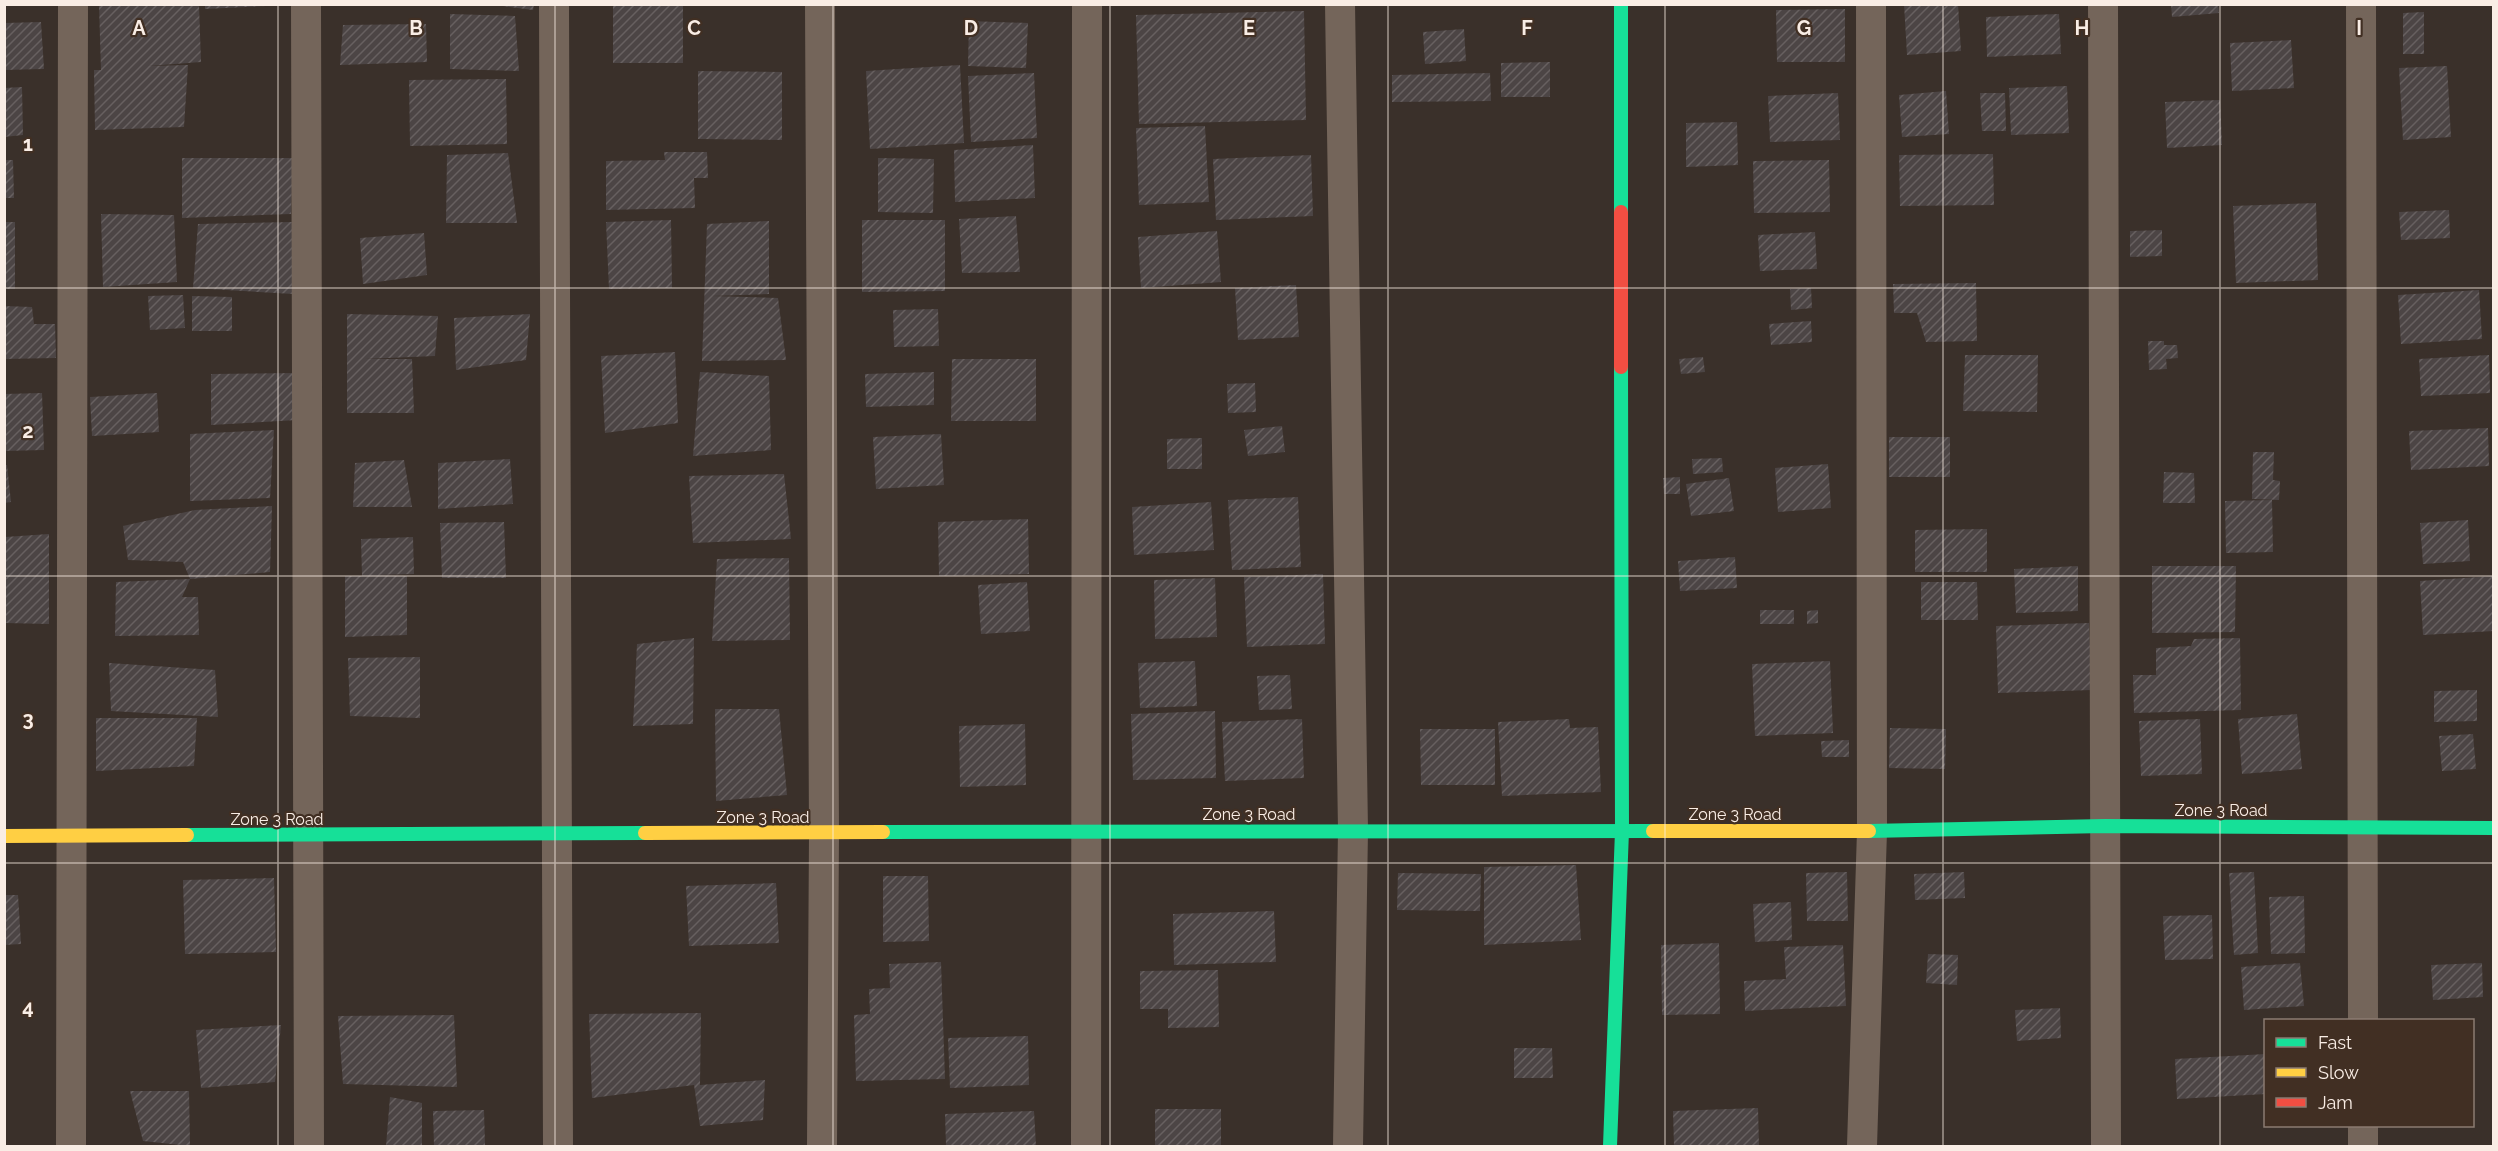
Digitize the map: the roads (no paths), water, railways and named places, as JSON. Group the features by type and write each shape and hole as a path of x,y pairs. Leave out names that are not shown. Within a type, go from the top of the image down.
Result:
{"street":[{"path":"70,1146 73,4"},
{"path":"306,4 309,1146"},
{"path":"554,4 558,1146"},
{"path":"820,4 824,834 822,1146"},
{"path":"1086,1146 1087,4"},
{"path":"1340,4 1353,830 1348,1146"},
{"path":"1610,1146 1622,831 1621,4"},
{"path":"1862,1146 1872,831 1871,4"},
{"path":"2103,4 2106,1146"},
{"path":"2361,4 2364,1019"},
{"name":"Zone 3 Road","path":"4,836 1353,830 1872,831 2105,826 2493,828"},
{"path":"2363,1127 2363,1146"}]}
